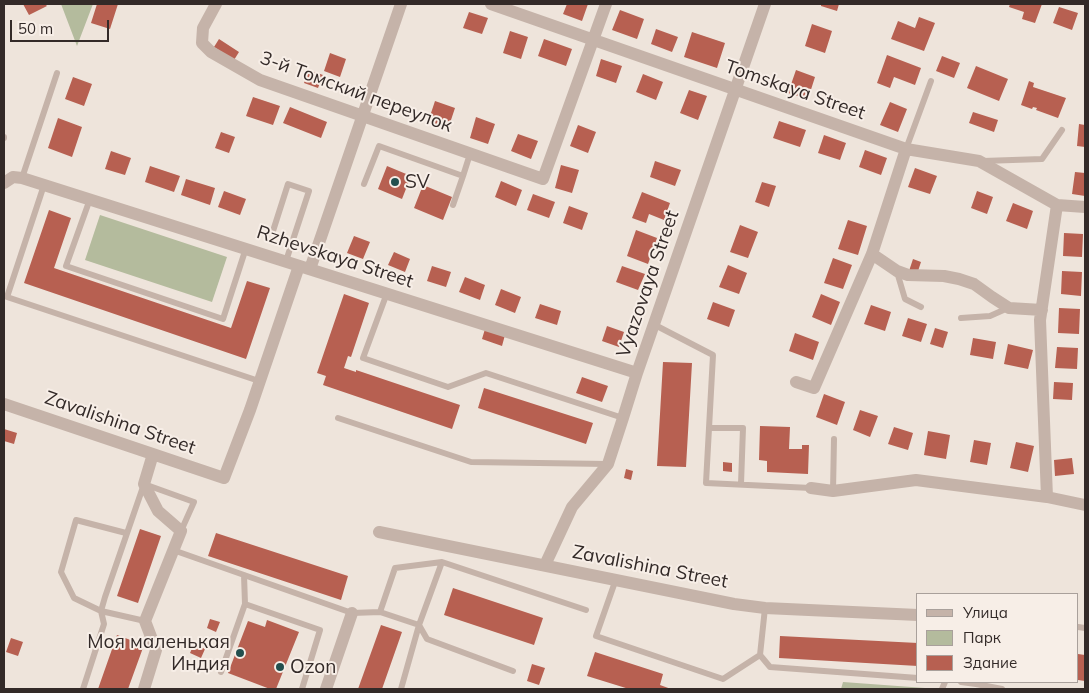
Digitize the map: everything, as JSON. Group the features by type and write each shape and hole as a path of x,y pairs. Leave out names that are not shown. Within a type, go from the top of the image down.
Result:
{"street":[{"name":"3-й Томский переулок","path":"216,4 203,28 202,43 211,52 260,80 543,179 593,40"},
{"path":"259,381 363,116 401,4"},
{"name":"Tomskaya Street","path":"491,4 906,149 979,161 1057,205 1085,207"},
{"path":"593,40 606,4"},
{"name":"Vyazovaya Street","path":"545,565 572,507 608,464 637,372 765,4"},
{"path":"796,382 814,388 872,254 906,149"},
{"path":"4,183 13,177 22,178"},
{"name":"Rzhevskaya Street","path":"22,178 637,372"},
{"path":"1047,497 1040,320 1057,205"},
{"path":"872,254 897,271 908,275 944,276 966,281 974,284 1010,308 1042,310"},
{"name":"Zavalishina Street","path":"4,404 224,478 259,381"},
{"path":"144,689 156,650 145,621 181,531 158,511 144,484 153,454"},
{"path":"811,488 833,491 916,480 1047,497 1085,505"},
{"name":"Zavalishina Street","path":"379,532 734,604 765,608 916,616"},
{"path":"326,689 352,613"}],"lane":[{"path":"22,178 57,73"},
{"path":"906,149 931,81"},
{"path":"979,161 1042,159 1062,130"},
{"path":"364,184 379,146 463,176"},
{"path":"454,206 470,154"},
{"path":"273,231 288,184 308,191 286,261"},
{"path":"44,185 7,297 259,381"},
{"path":"90,199 66,266 223,319 246,248"},
{"path":"897,271 906,299 921,307"},
{"path":"386,293 363,358 448,387 486,373 624,418"},
{"path":"961,318 990,316 1010,308"},
{"path":"654,324 713,355 706,483 811,488"},
{"path":"338,418 471,462 608,464"},
{"path":"709,428 743,428 741,484"},
{"path":"833,491 834,439"},
{"path":"83,689 104,624 101,611 104,597 144,484 194,502 181,531"},
{"path":"126,533 76,520 62,572 74,598 101,611 145,621"},
{"path":"173,550 352,613 380,612 419,625 427,639 514,671"},
{"path":"380,612 395,568 442,562 586,610"},
{"path":"401,689 419,625 442,562"},
{"path":"221,672 245,604 244,575"},
{"path":"616,580 596,636 722,679 760,655"},
{"path":"245,604 320,630 302,689"},
{"path":"765,608 760,655 770,666 916,678"},
{"path":"968,683 1002,689"}],"green space":[{"path":"61,4 93,4 77,46"},
{"path":"100,215 227,257 212,302 85,260"},
{"path":"843,682 925,688 925,689 841,689"}],"building":[{"path":"23,4 45,4 47,6 29,15"},
{"path":"97,4 118,4 110,29 91,23"},
{"path":"567,4 588,4 582,21 563,14"},
{"path":"821,4 839,4 837,11 821,6"},
{"path":"1010,4 1042,4 1035,23 1022,19 1024,12 1009,7"},
{"path":"1059,7 1078,13 1072,30 1053,23"},
{"path":"620,10 644,19 637,39 612,30"},
{"path":"469,12 488,18 482,34 463,28"},
{"path":"919,17 935,23 924,51 891,39 898,21 915,28"},
{"path":"812,24 832,31 825,53 805,46"},
{"path":"656,29 678,37 672,52 651,44"},
{"path":"510,31 528,37 521,59 503,53"},
{"path":"692,32 725,43 717,68 684,57"},
{"path":"219,39 239,52 234,60 214,47"},
{"path":"544,39 572,49 566,66 538,56"},
{"path":"330,53 346,59 340,77 324,71"},
{"path":"887,55 921,68 915,85 894,77 890,88 877,83"},
{"path":"942,56 960,63 954,78 936,71"},
{"path":"601,59 622,66 616,83 596,76"},
{"path":"976,66 1008,79 999,101 967,88"},
{"path":"309,70 323,75 318,88 304,83"},
{"path":"796,70 815,77 808,99 788,93"},
{"path":"643,74 663,82 656,100 636,92"},
{"path":"73,77 92,84 84,106 65,99"},
{"path":"1029,81 1034,83 1033,87 1066,98 1058,118 1036,110 1037,108 1033,107 1032,109 1021,105"},
{"path":"689,90 707,96 698,120 680,113"},
{"path":"253,97 280,106 273,125 246,116"},
{"path":"435,101 455,108 448,129 428,122"},
{"path":"890,102 907,109 898,132 880,125"},
{"path":"290,107 327,122 321,138 283,123"},
{"path":"973,112 998,120 994,132 969,123"},
{"path":"476,117 495,124 488,144 470,138"},
{"path":"58,118 82,127 72,157 48,148"},
{"path":"779,121 806,130 800,147 773,138"},
{"path":"1079,124 1085,125 1085,147 1077,146"},
{"path":"578,125 596,132 588,153 570,146"},
{"path":"221,132 235,137 229,153 215,148"},
{"path":"518,134 538,141 531,159 511,151"},
{"path":"824,135 846,143 840,160 818,153"},
{"path":"865,150 887,158 881,175 859,167"},
{"path":"111,151 131,158 125,175 105,169"},
{"path":"655,161 681,170 675,186 650,177"},
{"path":"561,165 579,170 572,193 555,188"},
{"path":"150,166 180,176 174,192 145,182"},
{"path":"387,166 411,176 402,199 378,189"},
{"path":"915,168 937,176 930,194 908,187"},
{"path":"1075,172 1085,173 1085,196 1072,194"},
{"path":"186,179 215,188 210,205 181,195"},
{"path":"501,181 522,190 516,206 495,197"},
{"path":"762,182 776,186 769,207 755,202"},
{"path":"423,185 452,197 443,220 414,208"},
{"path":"224,191 246,199 240,215 218,207"},
{"path":"977,191 993,197 987,214 971,208"},
{"path":"642,192 670,203 664,220 649,214 646,223 632,218"},
{"path":"533,194 555,202 549,218 527,210"},
{"path":"1013,203 1033,211 1027,229 1006,221"},
{"path":"569,206 588,213 582,230 563,223"},
{"path":"49,210 71,218 54,268 231,328 247,281 270,288 246,359 24,283"},
{"path":"848,220 867,226 858,255 838,249"},
{"path":"740,225 758,232 748,258 730,252"},
{"path":"636,230 657,238 648,264 627,256"},
{"path":"1064,233 1083,234 1082,257 1063,256"},
{"path":"354,236 370,242 363,259 347,253"},
{"path":"394,252 410,259 405,272 388,265"},
{"path":"833,258 852,265 843,289 824,283"},
{"path":"913,259 921,262 917,274 909,271"},
{"path":"728,265 747,273 739,294 719,287"},
{"path":"432,266 451,272 446,287 427,281"},
{"path":"622,266 645,274 638,290 616,282"},
{"path":"1062,271 1082,272 1081,296 1061,294"},
{"path":"465,277 485,285 480,300 459,292"},
{"path":"501,289 521,297 515,313 495,305"},
{"path":"344,294 369,303 351,357 348,356 344,368 356,372 356,370 460,405 452,429 323,385 326,376 317,373"},
{"path":"821,294 840,302 831,325 812,317"},
{"path":"713,302 735,310 729,327 707,319"},
{"path":"540,304 561,311 557,325 535,318"},
{"path":"871,305 891,312 885,331 864,324"},
{"path":"1059,308 1080,309 1079,334 1058,333"},
{"path":"908,318 927,324 921,342 902,336"},
{"path":"607,326 624,332 619,347 602,341"},
{"path":"935,328 948,332 943,348 930,344"},
{"path":"485,329 505,335 502,346 482,339"},
{"path":"795,333 819,342 813,360 789,351"},
{"path":"973,338 996,342 993,359 970,355"},
{"path":"1008,344 1033,350 1028,369 1004,364"},
{"path":"1057,347 1078,348 1077,369 1055,368"},
{"path":"663,362 692,363 686,467 657,466"},
{"path":"582,377 608,386 602,402 576,393"},
{"path":"1054,382 1073,383 1072,400 1053,399"},
{"path":"484,388 593,423 586,444 478,408"},
{"path":"824,394 845,402 837,425 816,417"},
{"path":"860,410 878,416 870,437 853,430"},
{"path":"760,426 790,427 789,449 802,449 802,445 809,445 808,474 767,472 767,461 759,460"},
{"path":"894,427 913,433 908,450 888,444"},
{"path":"4,429 17,433 14,444 4,441"},
{"path":"928,431 950,435 946,459 924,455"},
{"path":"974,440 991,443 987,465 970,462"},
{"path":"1016,442 1034,446 1028,472 1010,468"},
{"path":"1072,458 1074,474 1055,476 1054,460"},
{"path":"723,462 732,463 732,472 723,471"},
{"path":"626,469 633,471 631,480 624,478"},
{"path":"140,529 161,536 138,603 117,596"},
{"path":"216,533 348,576 341,600 208,556"},
{"path":"453,588 543,618 534,645 444,615"},
{"path":"210,619 220,622 216,632 207,628"},
{"path":"267,620 299,632 276,689 270,689 228,673 248,621 265,627"},
{"path":"381,625 402,632 382,689 358,689"},
{"path":"117,635 144,645 128,689 98,689"},
{"path":"780,636 916,643 916,666 779,658"},
{"path":"11,638 23,642 18,656 6,652"},
{"path":"194,644 205,649 201,658 190,653"},
{"path":"595,652 663,674 660,685 671,689 629,689 587,676"},
{"path":"1079,654 1085,655 1085,681 1079,680"},
{"path":"532,664 545,668 539,685 527,681"}],"place":[{"name":"SV","path":"395,182"},
{"name":"Моя маленькая Индия","path":"240,653"},
{"name":"Ozon","path":"280,667"}]}
